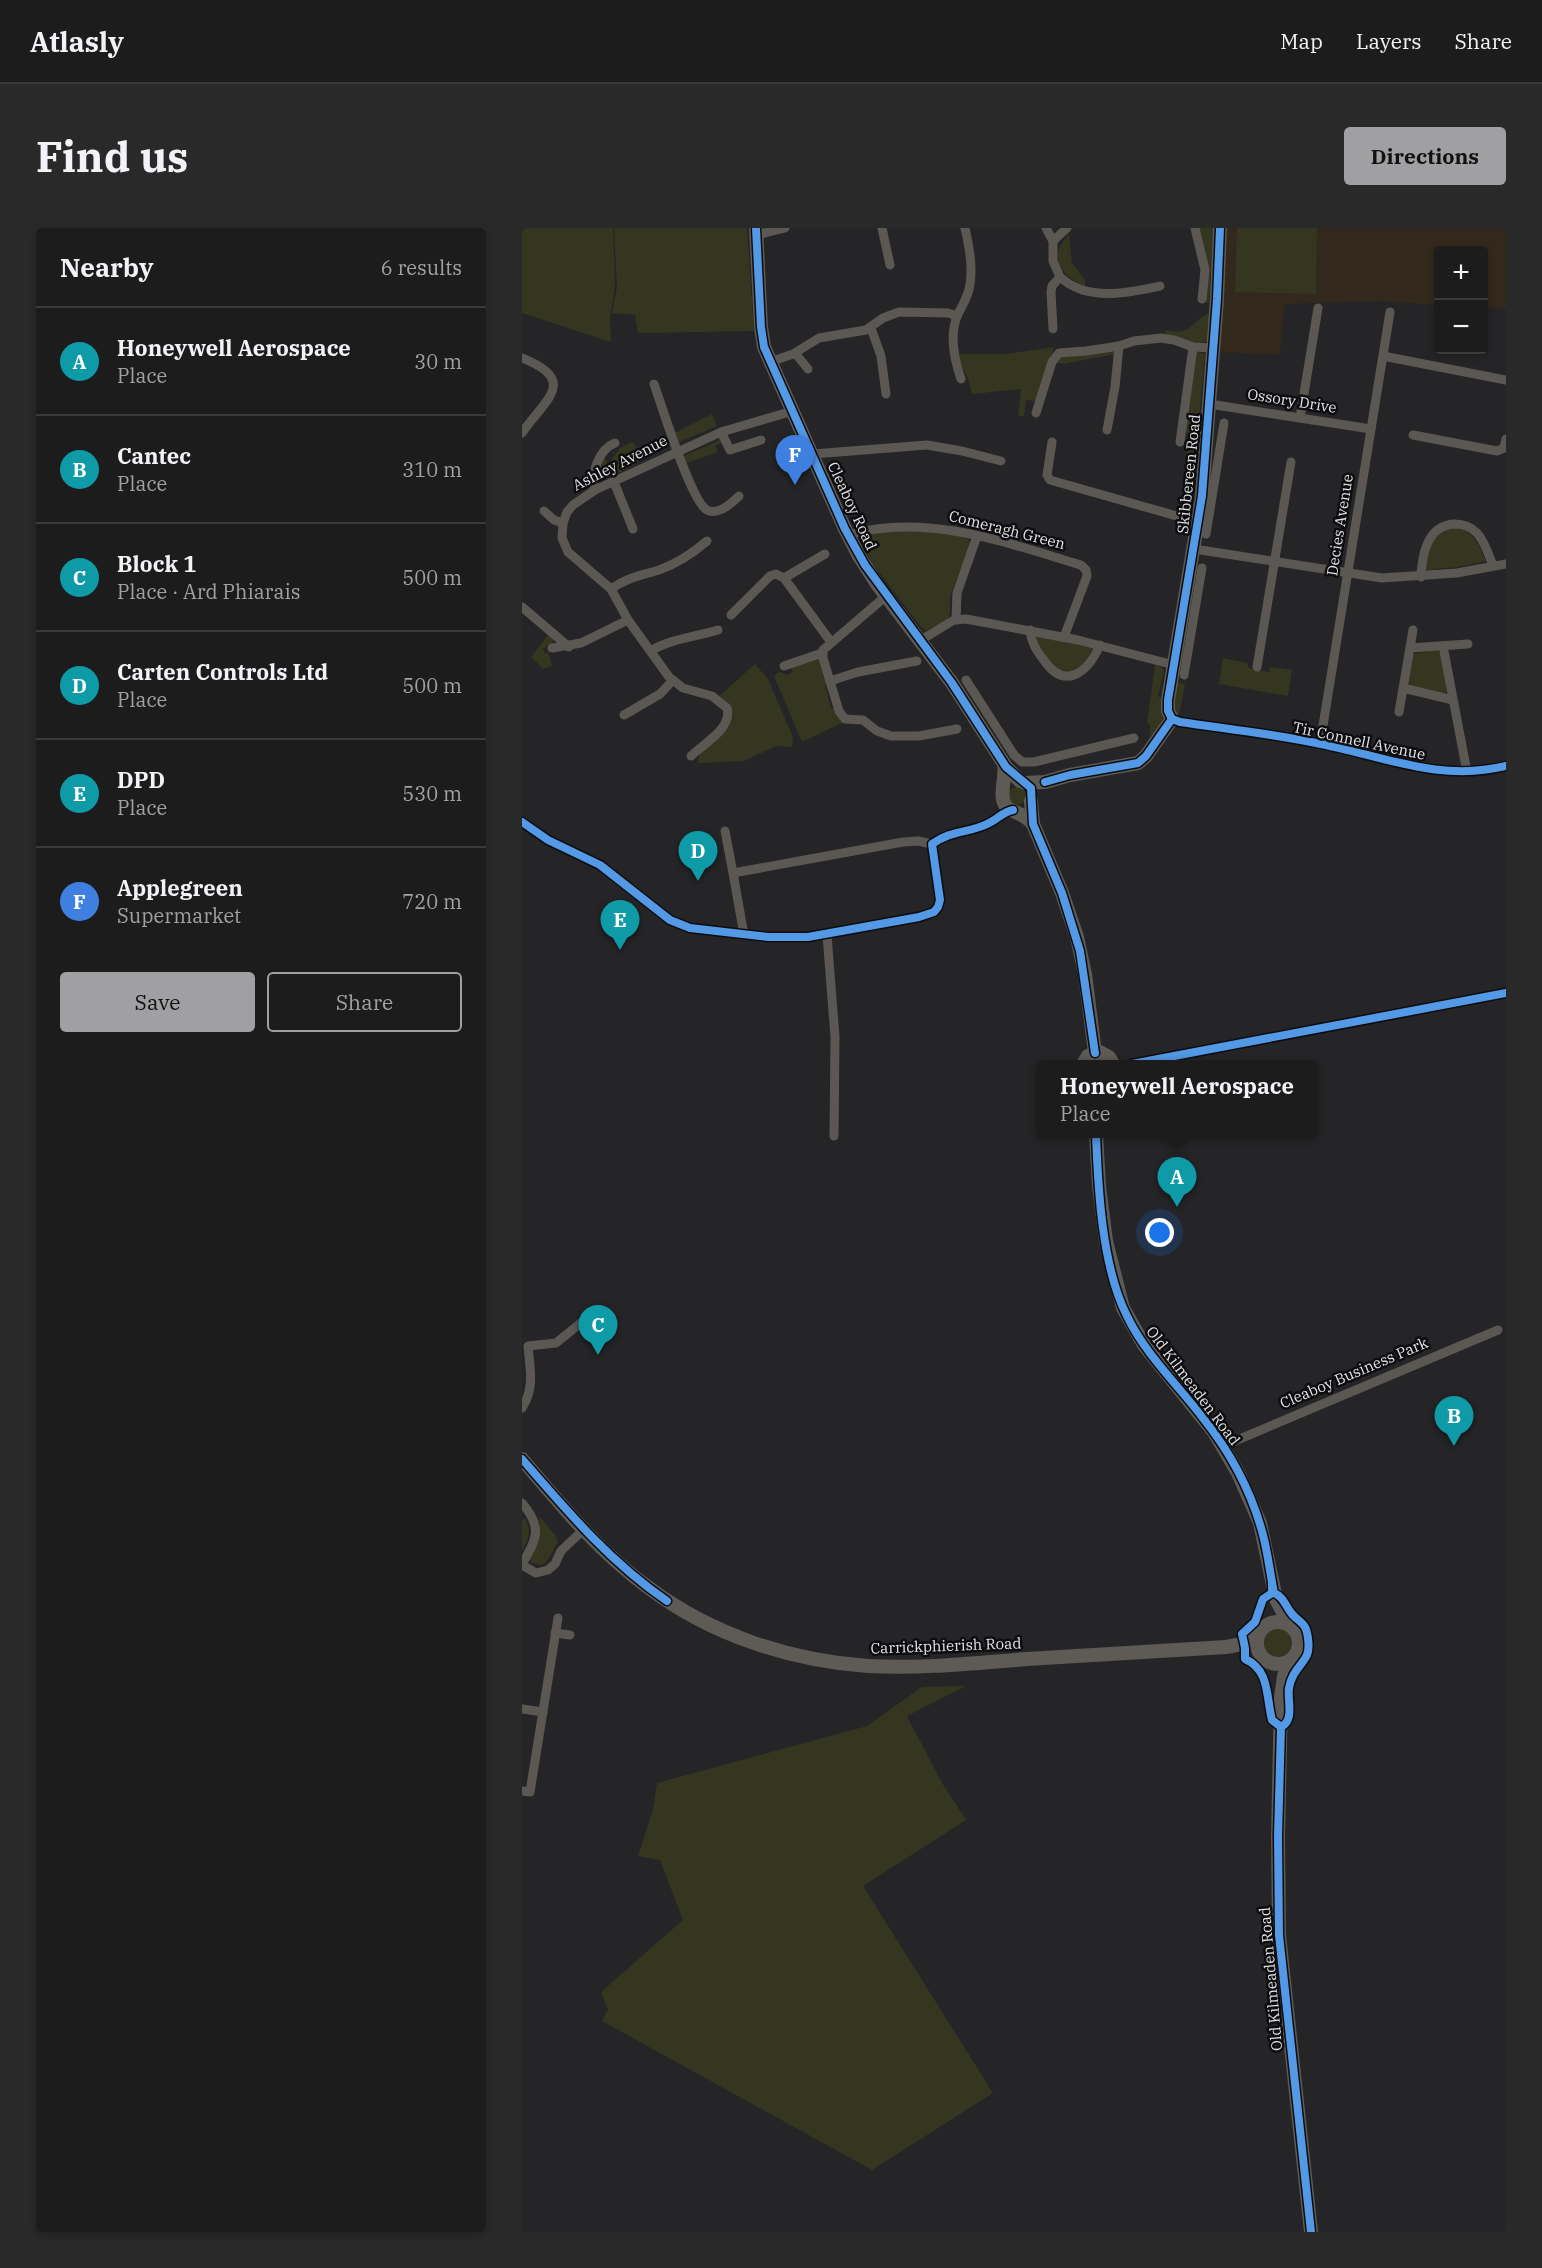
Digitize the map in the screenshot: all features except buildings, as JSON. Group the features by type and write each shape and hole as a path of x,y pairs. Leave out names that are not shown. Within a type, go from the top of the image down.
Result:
{"street":[{"path":"756,231 785,228"},
{"path":"882,228 890,265"},
{"path":"961,379 954,348 957,316 968,295 971,282 965,228"},
{"path":"1046,228 1053,241 1053,261 1060,277 1073,286 1102,294 1119,294 1160,286"},
{"path":"1053,241 1067,228"},
{"path":"1195,228 1204,270 1202,299"},
{"name":"Skibbereen Road","path":"1209,478 1209,404 1220,228"},
{"name":"Cleaboy Road","path":"756,231 761,334 770,362 848,535 886,596 972,702 1004,764 1023,782"},
{"path":"1053,329 1051,292 1060,277"},
{"path":"1300,418 1318,308"},
{"path":"770,362 795,353 819,338 871,328 883,318 899,312 948,313 957,316"},
{"name":"Decies Avenue","path":"1320,744 1390,312"},
{"path":"871,328 882,361 886,394"},
{"path":"1036,413 1052,362 1057,354 1164,338 1193,348 1213,348"},
{"path":"1107,430 1115,387 1119,346"},
{"path":"1180,442 1193,348"},
{"path":"795,353 808,369"},
{"path":"1383,356 1506,380"},
{"path":"522,358 547,370 554,386 549,398 522,433"},
{"path":"654,384 697,498 705,509 711,511 722,509 739,496"},
{"name":"Ossory Drive","path":"1209,404 1371,429"},
{"name":"Ashley Avenue","path":"563,523 567,512 573,505 595,490 721,432 793,411"},
{"name":"Skibbereen Road","path":"1172,719 1168,704 1179,670 1188,617 1194,549 1202,528 1209,478 1224,423"},
{"path":"721,432 730,450 761,440"},
{"path":"1413,435 1497,451 1503,449 1506,439"},
{"path":"1052,442 1048,478 1202,528"},
{"path":"595,490 593,477 602,453 608,446 615,443"},
{"path":"813,454 927,445 1001,461"},
{"path":"1257,667 1291,462"},
{"path":"614,482 633,529"},
{"path":"543,511 554,520 563,523 562,537 568,552 611,590 628,620 673,680 687,690 712,696 725,705 728,717 718,733 691,756"},
{"path":"1421,577 1423,555 1430,538 1437,530 1452,525 1466,526 1477,533 1492,566"},
{"name":"Comeragh Green","path":"848,535 876,529 912,527 946,529 1086,568 1086,578 1064,636"},
{"path":"956,620 957,593 977,536"},
{"path":"611,590 629,578 667,566 707,541"},
{"path":"1194,549 1382,578 1466,572 1506,564"},
{"path":"784,578 825,554"},
{"name":"Skibbereen Road","path":"1188,617 1202,568"},
{"path":"731,615 770,576 779,574 831,642"},
{"path":"784,666 822,653 831,642 886,596"},
{"path":"522,607 569,646"},
{"path":"921,640 956,620 969,619 1064,636 1179,670"},
{"path":"552,648 585,642 628,620"},
{"path":"651,651 664,643 685,640 718,630"},
{"path":"1030,630 1034,647 1049,669 1060,675 1073,675 1083,671 1091,663 1100,645"},
{"path":"1399,712 1413,630"},
{"path":"1410,648 1468,644"},
{"path":"1443,646 1467,772"},
{"path":"822,653 841,715 847,719 863,720 883,734 919,736 957,729"},
{"path":"830,681 861,671 918,661"},
{"path":"624,715 660,694 673,680"},
{"path":"966,680 972,702 1011,752 1022,762 1045,760 1134,738"},
{"path":"1403,688 1453,700"},
{"path":"1033,824 1006,806 1003,794 1011,781 1045,782 1070,775 1138,763 1146,756 1172,719"},
{"name":"Tir Connell Avenue","path":"1172,719 1320,744 1420,768 1467,772 1506,766"},
{"path":"994,820 999,813 1003,794 1004,764"},
{"path":"1023,782 1030,788 1033,824 1062,893 1077,938 1085,975 1095,1053"},
{"path":"733,873 908,841 932,844 949,834 983,826 1004,813 1025,808 1037,789 1045,782"},
{"path":"522,822 548,840 600,865 676,923 698,929 744,935 800,938 827,935 925,915 936,910 940,900 932,844"},
{"path":"725,831 744,935"},
{"path":"827,935 835,1037 834,1137"},
{"path":"1086,1060 1088,1056 1095,1053 1105,1054 1111,1060"},
{"name":"Old Kilmeaden Road","path":"1096,1138 1106,1241 1123,1308 1144,1345 1204,1418 1241,1479 1260,1522 1279,1608 1289,1624"},
{"path":"522,1408 529,1397 532,1384 525,1346 547,1345 560,1341 587,1318"},
{"name":"Cleaboy Business Park","path":"1223,1446 1498,1330"},
{"name":"Carrickphierish Road","path":"522,1459 584,1530 633,1576 684,1611 742,1639 790,1654 829,1662 870,1666 930,1666 1226,1647 1245,1643 1262,1630"},
{"path":"522,1503 531,1514 536,1528 535,1542 522,1565 528,1570 536,1573 548,1570 555,1564 561,1551 584,1530"},
{"name":"Old Kilmeaden Road","path":"1262,1630 1272,1604 1272,1581"},
{"path":"526,1792 543,1712 558,1618"},
{"path":"1275,1622 1289,1624 1296,1631 1300,1642 1298,1652 1292,1660 1280,1665 1265,1660 1257,1644 1262,1630 1275,1622"},
{"path":"555,1633 570,1635"},
{"name":"Carrickphierish Road","path":"1226,1647 1249,1649 1265,1660"},
{"name":"Old Kilmeaden Road","path":"1265,1660 1276,1673 1281,1698"},
{"name":"Old Kilmeaden Road","path":"1292,1660 1284,1676 1281,1698 1277,1847 1279,1935 1311,2232"},
{"path":"522,1709 543,1712"}],"shaded area":[{"path":"1226,228 1506,228 1506,308 1488,307 1488,246 1434,246 1434,305 1381,301 1284,304 1280,355 1218,352"}],"green space":[{"path":"522,228 613,228 615,285 610,318 611,342 522,313"},
{"path":"614,228 747,228 754,331 638,333 635,315 612,313 617,287"},
{"path":"1197,228 1213,228 1209,303 1205,302"},
{"path":"1237,228 1317,228 1316,294 1235,292"},
{"path":"1069,235 1072,263 1085,280 1085,286 1069,277 1060,265 1059,250"},
{"path":"1209,313 1207,341 1197,343 1165,334 1166,330 1181,332 1186,330"},
{"path":"1054,347 1036,401 1026,400 1024,416 1018,416 1021,389 972,394 968,378 959,362 959,354 1005,354"},
{"path":"1115,351 1115,354 1063,364 1055,362 1058,358"},
{"path":"1197,352 1205,354 1197,424 1195,468 1185,463 1189,437 1185,431"},
{"path":"712,414 717,426 679,442 675,433"},
{"path":"720,440 721,443 715,446 718,452 687,463 684,456"},
{"path":"633,442 643,452 652,449 653,454 618,473 596,479 604,458 609,464 620,448"},
{"path":"1450,527 1470,534 1477,542 1486,561 1458,567 1425,570 1430,544 1438,534"},
{"path":"925,531 961,536 969,540 970,545 950,596 948,619 926,631 875,567 860,543 871,533"},
{"path":"549,634 554,638 553,642 543,649 545,654 548,652 552,666 543,669 531,657"},
{"path":"1037,635 1093,647 1087,659 1078,669 1060,671 1050,665 1044,656 1036,643"},
{"path":"1437,650 1441,654 1447,691 1443,695 1411,687 1408,681 1413,654"},
{"path":"819,658 831,708 842,723 802,742 774,676 779,672 788,675 792,672 793,665"},
{"path":"1223,658 1248,663 1248,668 1269,672 1270,667 1292,670 1288,696 1219,684"},
{"path":"755,664 768,679 793,737 792,747 776,746 744,761 698,763 700,749 720,735 733,714 729,705 719,696"},
{"path":"1155,665 1164,671 1158,696 1162,699 1163,721 1146,746 1150,737 1150,724 1147,723"},
{"path":"1175,682 1185,684 1179,715 1171,706"},
{"path":"1013,787 1021,787 1026,792 1024,803 1013,805 1008,800 1008,792"},
{"path":"539,1516 558,1542 549,1559 541,1565 529,1560 540,1536"},
{"path":"525,1518 528,1535 522,1551 522,1520"},
{"path":"1279,1628 1285,1629 1293,1637 1293,1649 1285,1657 1279,1658 1273,1657 1265,1649 1264,1643 1265,1637 1273,1629"},
{"path":"966,1686 907,1716 942,1783 966,1820 863,1886 993,2093 872,2170 602,2021 608,2009 601,1992 683,1920 660,1860 638,1856 653,1810 657,1783 867,1726 922,1687"}],"cycle path":[{"path":"756,228 764,347 845,529 865,565 952,683 1006,767 1031,788 1033,824 1062,893 1080,951 1095,1053"},
{"path":"1172,719 1168,711 1168,700 1202,496 1220,228"},
{"path":"1172,719 1304,740 1413,766 1458,771 1506,766"},
{"path":"1045,782 1070,775 1138,763 1146,756 1172,719"},
{"path":"522,822 548,840 600,865 670,920 690,928 768,937 808,937 919,917 934,912 940,900 932,844 946,836 980,827 1013,810"},
{"path":"1153,1060 1506,993"},
{"path":"1096,1138 1098,1179 1107,1251 1112,1275 1127,1316 1143,1343 1203,1418 1231,1459 1258,1519 1274,1593 1282,1599 1306,1630 1308,1652 1290,1682 1290,1710 1288,1720 1281,1727"},
{"path":"522,1459 608,1553 667,1601"},
{"path":"1272,1583 1272,1593 1263,1599 1255,1622 1242,1634 1245,1659 1253,1664 1263,1677 1272,1720 1281,1727"},
{"path":"1281,1727 1278,1836 1279,1935 1311,2232"}],"place":[{"name":"Applegreen","path":"795,485"},
{"name":"Carten Controls Ltd","path":"698,881"},
{"name":"DPD","path":"620,950"},
{"name":"Honeywell Aerospace","path":"1177,1207"},
{"name":"Block 1","path":"598,1355"},
{"name":"Cantec","path":"1454,1446"}]}
